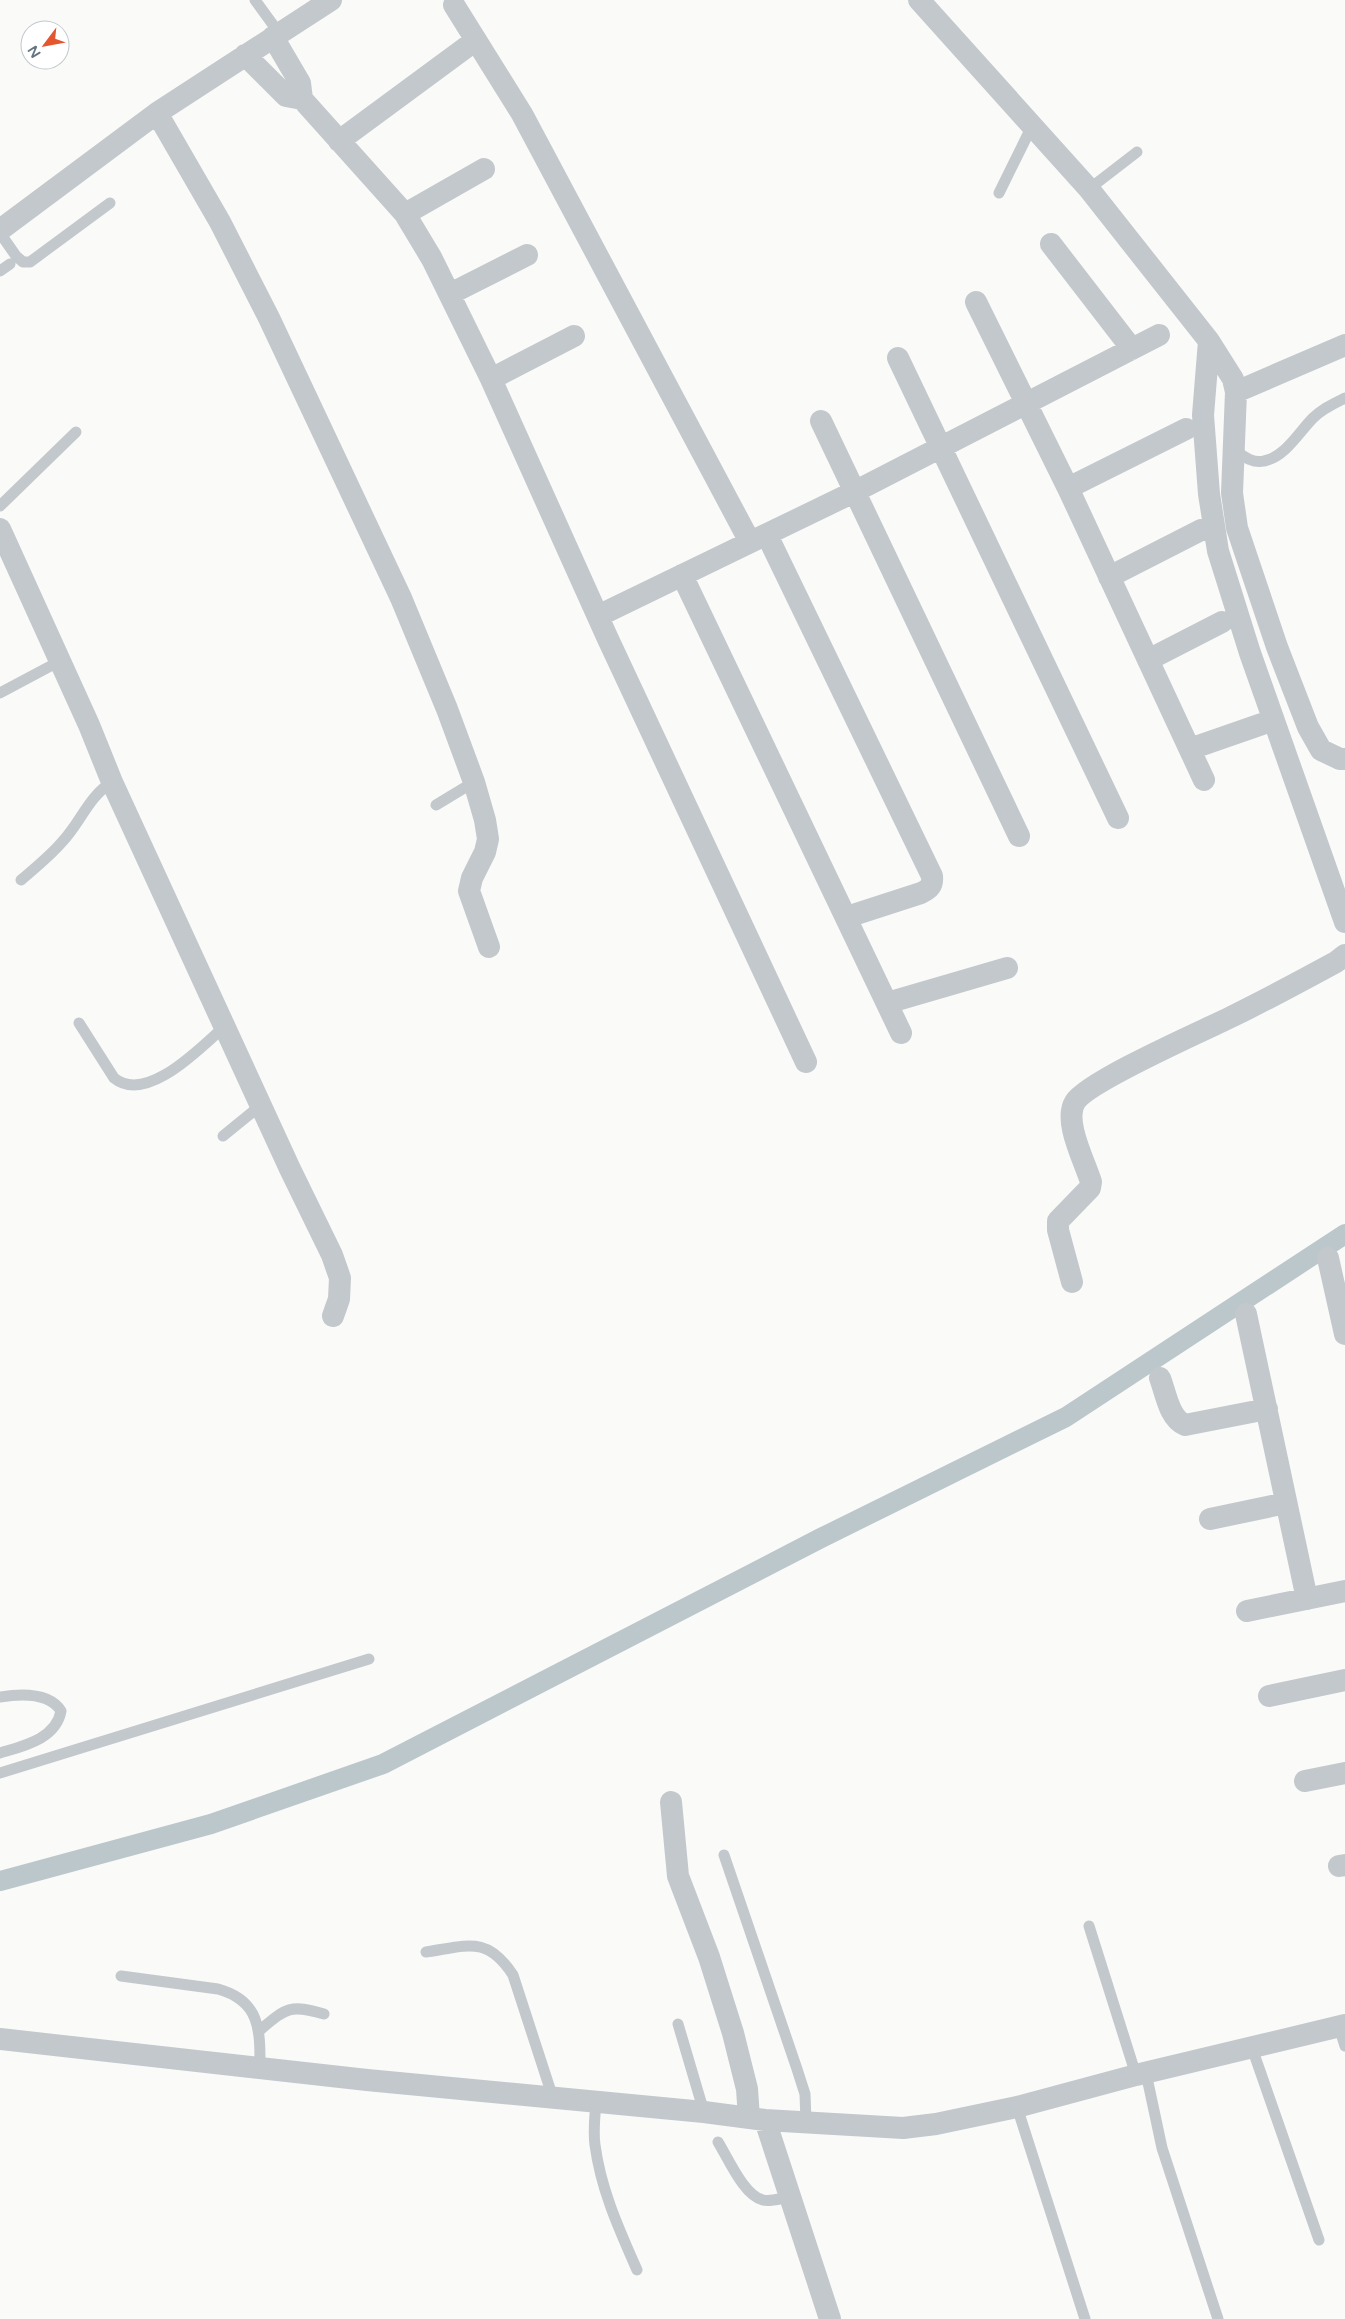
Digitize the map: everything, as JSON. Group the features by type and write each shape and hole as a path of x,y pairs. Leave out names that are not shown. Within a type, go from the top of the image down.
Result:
{"street":[{"path":"0,231 157,113 331,0"},
{"path":"918,0 1089,189 1209,341 1233,379 1236,392 1232,493 1237,528 1277,647 1315,742 1321,750 1330,756 1345,758"},
{"path":"454,5 522,114 758,539 932,876 932,883 921,893 847,917"},
{"path":"276,35 300,83 302,99 405,214 450,294 806,1062"},
{"path":"339,141 476,40"},
{"path":"245,55 286,96 302,99"},
{"path":"157,113 220,222 274,327 401,598 447,709 474,782 488,839 485,852 472,878 470,891 489,947"},
{"path":"405,214 484,170"},
{"path":"1051,244 1132,349"},
{"path":"450,294 527,255"},
{"path":"976,302 1068,488 1204,780"},
{"path":"491,379 574,336"},
{"path":"598,616 854,492 1159,336"},
{"path":"1209,341 1203,415 1209,494 1218,551 1250,653 1345,922"},
{"path":"1236,392 1345,345"},
{"path":"898,358 1118,818"},
{"path":"821,421 1019,836"},
{"path":"1068,488 1186,429"},
{"path":"1109,576 1201,530"},
{"path":"2,538 89,725 112,782 332,1254 340,1278 339,1299 333,1316"},
{"path":"682,576 901,1033"},
{"path":"1148,660 1222,622"},
{"path":"1190,750 1262,724"},
{"path":"1072,1282 1058,1230 1058,1221 1090,1188 1091,1182 1072,1126 1071,1111 1075,1101 1085,1092 1120,1071 1234,1016 1336,962 1345,955"},
{"path":"887,1003 1007,968"},
{"path":"1328,1258 1344,1329"},
{"path":"1246,1314 1307,1599"},
{"path":"1160,1378 1172,1412 1178,1422 1185,1425 1267,1409"},
{"path":"1210,1519 1286,1503"},
{"path":"1247,1611 1345,1591"},
{"path":"1269,1696 1345,1680"},
{"path":"1305,1781 1345,1773"},
{"path":"671,1802 678,1876 709,1957 757,2119 790,2197 830,2319"},
{"path":"0,2039 260,2068 704,2112 757,2119 903,2128 936,2124 1017,2106 1252,2048 1343,2033"}],"lane":[{"path":"255,0 276,35"},
{"path":"999,194 1032,126"},
{"path":"1089,189 1137,152"},
{"path":"0,231 16,256 23,262 30,262 110,203"},
{"path":"0,271 10,264"},
{"path":"1233,449 1252,461 1264,461 1277,455 1289,445 1323,409 1345,398"},
{"path":"0,506 76,432"},
{"path":"0,693 60,661"},
{"path":"21,880 62,842 99,790 112,782"},
{"path":"436,805 474,782"},
{"path":"79,1023 114,1078 121,1084 130,1086 148,1082 176,1068 196,1054 225,1026"},
{"path":"223,1136 261,1105"},
{"path":"0,1773 369,1659"},
{"path":"0,1697 18,1694 50,1700 61,1711 60,1718 43,1737 0,1753"},
{"path":"724,1855 805,2094 806,2122"},
{"path":"1089,1926 1141,2074 1162,2148 1218,2319"},
{"path":"426,1952 474,1945 490,1950 502,1958 513,1975 553,2098"},
{"path":"121,1976 177,1982 232,1993 242,1999 251,2010 260,2030 260,2068"},
{"path":"260,2030 277,2015 288,2010 301,2007 324,2014"},
{"path":"678,2024 704,2112"},
{"path":"1252,2048 1319,2240"},
{"path":"596,2102 595,2143 602,2184 613,2218 637,2270"},
{"path":"1017,2106 1085,2319"},
{"path":"718,2142 747,2190 756,2197 764,2200 790,2197"}],"waterway":[{"path":"0,1881 211,1824 383,1764 821,1538 1066,1417 1345,1234"}]}
